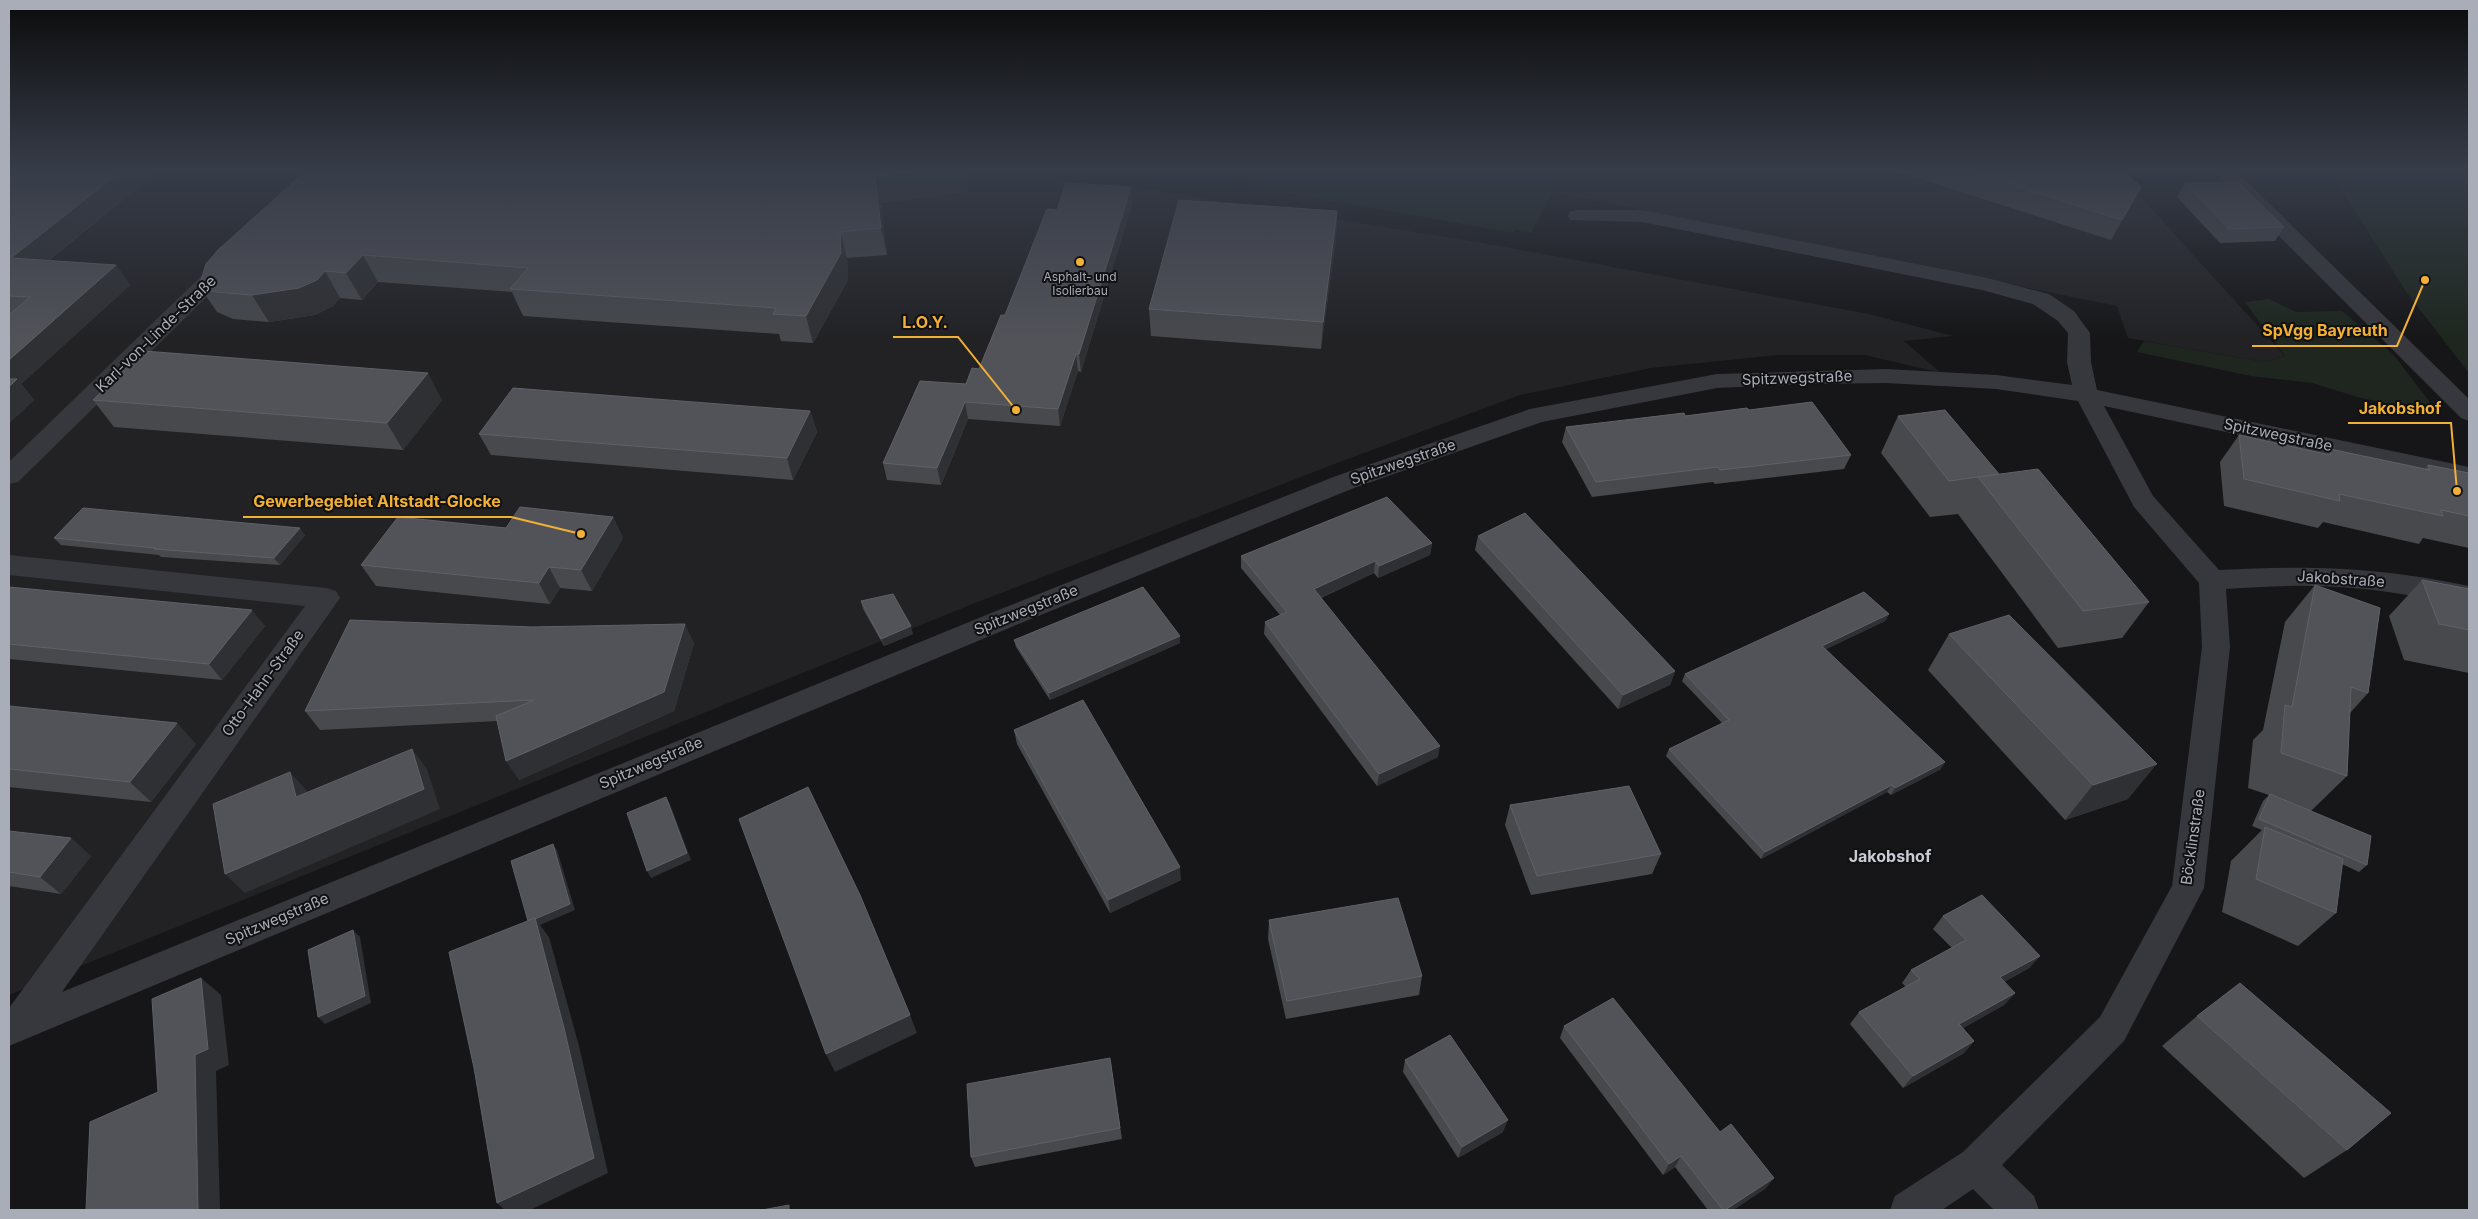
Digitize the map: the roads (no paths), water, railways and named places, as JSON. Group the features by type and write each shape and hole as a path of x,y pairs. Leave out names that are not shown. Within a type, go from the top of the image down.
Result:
{"street":[{"path":"1692,226 1983,284 2041,299 2066,316 2079,333 2078,362 2086,395 2143,501 2212,580"},
{"path":"2279,226 2469,413"},
{"name":"Karl-von-Linde-Straße","path":"9,476 241,251"},
{"name":"Spitzwegstraße","path":"12,1029 984,627 1345,482 1538,415 1717,382 1810,377 1886,376 1996,382 2086,395 2469,475"},
{"name":"Otto-Hahn-Straße","path":"9,565 326,598 12,1029"},
{"name":"Jakobstraße","path":"2212,580 2286,576 2362,579 2422,586 2469,596"},
{"name":"Böcklinstraße","path":"1908,1210 1976,1164 2112,1029 2188,888 2216,647 2212,580"},
{"path":"1976,1164 2020,1210"}],"place":[{"name":"Asphalt- und Isolierbau","path":"1080,262"},
{"name":"SpVgg Bayreuth","path":"2425,280"},
{"name":"L.O.Y.","path":"1016,410"},
{"name":"Jakobshof","path":"2457,491"},
{"name":"Gewerbegebiet Altstadt-Glocke","path":"581,534"}],"district":[{"name":"Jakobshof","path":"1890,856"}]}
